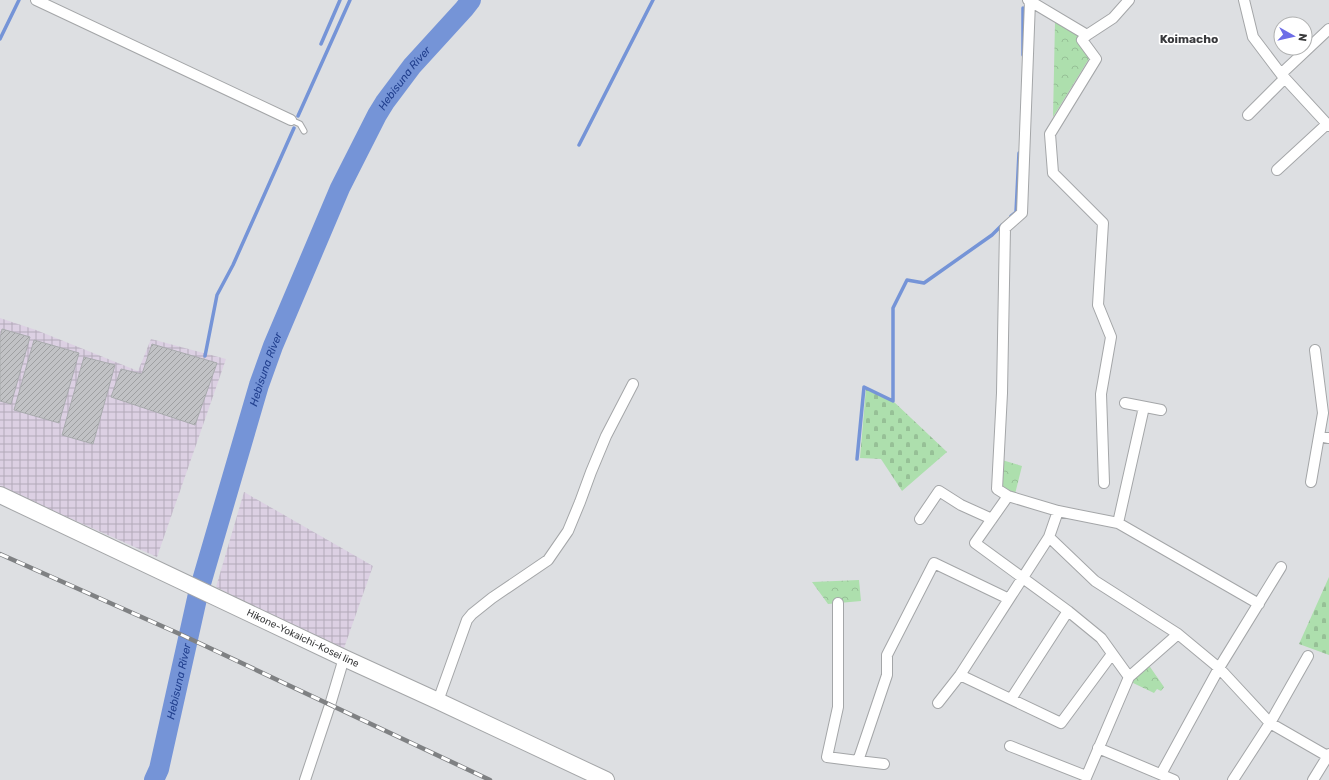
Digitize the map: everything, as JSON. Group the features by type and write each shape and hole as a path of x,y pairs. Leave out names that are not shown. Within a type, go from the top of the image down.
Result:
{"main road":[{"name":"Hikone-Yokaichi-Kosei line","path":"0,495 606,780"}],"street":[{"path":"36,0 291,120"},
{"path":"1104,483 1101,394 1110,337 1098,305 1103,222 1053,174 1050,134 1096,59 1082,40 1113,18 1129,0"},
{"path":"1244,0 1253,37 1283,76 1328,125 1277,170"},
{"path":"1087,35 1029,1 1022,213 1005,228 1002,393 997,490 1008,496 1058,511 1118,523 1259,604"},
{"path":"1248,115 1283,76 1329,30"},
{"path":"1311,482 1323,413 1316,350"},
{"path":"438,701 467,620 492,598 548,560 568,531 606,436 633,384"},
{"path":"1124,403 1161,410"},
{"path":"1118,523 1144,407"},
{"path":"1319,436 1329,438"},
{"path":"920,519 939,491 961,505 992,519"},
{"path":"1008,496 975,543 1068,611 1101,638 1129,677"},
{"path":"938,703 960,675 1049,537 1058,511"},
{"path":"1049,537 1095,581 1178,634 1219,668 1270,723 1329,756 1313,780"},
{"path":"858,761 887,675 887,655 934,563 1009,599"},
{"path":"1161,774 1219,668 1281,567"},
{"path":"838,603 838,707 827,757 884,764"},
{"path":"1011,699 1068,611"},
{"path":"1010,746 1086,778 1129,677 1178,634"},
{"path":"960,675 1061,722 1112,654"},
{"path":"1234,780 1270,723 1308,656"},
{"path":"305,780 344,658"},
{"path":"1098,748 1174,780"}],"lane":[{"path":"291,120 300,124 304,130"}],"shaded area":[{"path":"0,318 36,330 138,371 151,339 226,359 157,557 0,487"},
{"path":"244,492 373,566 343,651 216,587"}],"green space":[{"path":"1055,22 1081,36 1090,57 1053,117"},
{"path":"866,388 893,401 947,452 902,491 881,459 860,458"},
{"path":"1002,460 1022,466 1015,494 1000,484"},
{"path":"1329,577 1329,655 1299,644"},
{"path":"859,580 861,601 828,604 812,582"},
{"path":"1148,664 1164,687 1161,691 1157,689 1154,693 1131,682"}],"building":[{"path":"2,329 30,337 11,404 0,401 0,338"},
{"path":"34,340 79,353 59,423 14,410"},
{"path":"152,344 217,363 195,425 111,397 121,369 142,374"},
{"path":"84,357 115,365 93,444 62,435"}],"waterway":[{"path":"0,39 19,0"},
{"path":"321,44 340,0"},
{"path":"298,116 350,0"},
{"name":"Hebisuna River","path":"154,780 159,769 198,594 259,385 273,346 340,188 377,115 412,66 471,0"},
{"path":"579,145 653,0"},
{"path":"1023,8 1023,55"},
{"path":"205,356 217,295 233,265 294,128"},
{"path":"1011,216 1016,212 1019,153"},
{"path":"857,459 864,387 893,401 893,308 907,280 924,283 992,235 1002,225"}],"railway":[{"path":"0,554 182,635 490,780"}],"district":[{"name":"Koimacho","path":"1189,39"}]}
